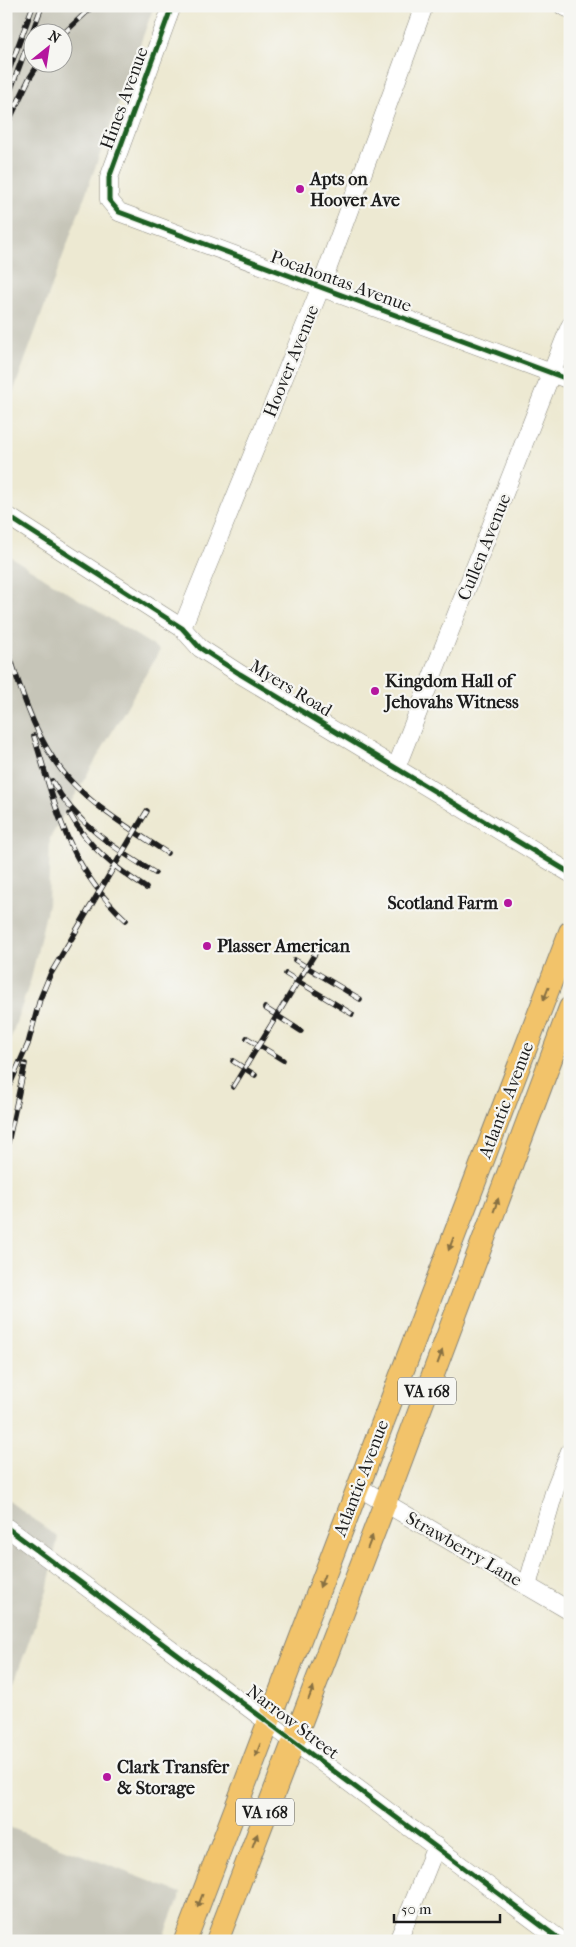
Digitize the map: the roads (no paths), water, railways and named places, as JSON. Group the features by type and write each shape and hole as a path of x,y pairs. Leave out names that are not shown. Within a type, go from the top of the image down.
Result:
{"main road":[{"name":"Atlantic Avenue","path":"185,1941 570,932"},
{"name":"Atlantic Avenue","path":"217,1941 293,1738 385,1503 570,1008"}],"street":[{"name":"Hines Avenue","path":"109,200 110,178 172,6"},
{"name":"Hoover Avenue","path":"182,628 320,288 424,6"},
{"path":"563,6 570,9"},
{"name":"Pocahontas Avenue","path":"109,200 119,212 135,219 570,380"},
{"name":"Cullen Avenue","path":"396,768 570,326"},
{"name":"Myers Road","path":"6,515 182,628 200,648 240,674 570,873"},
{"path":"527,1586 554,1489 570,1451"},
{"name":"Strawberry Lane","path":"358,1487 570,1611"},
{"name":"Narrow Street","path":"6,1527 293,1738 562,1941"},
{"path":"403,1938 436,1846"}],"railway":[{"path":"6,78 33,6"},
{"path":"6,102 42,6"},
{"path":"72,26 93,6"},
{"path":"6,127 34,72"},
{"path":"6,645 31,715 57,765 91,800 167,853"},
{"path":"34,736 66,835 90,879 106,900 126,920"},
{"path":"52,781 72,810 97,834 155,873"},
{"path":"6,1093 28,1044 40,999 50,975 147,811"},
{"path":"70,814 85,837 103,856 146,888"},
{"path":"233,1087 319,947"},
{"path":"295,960 360,999"},
{"path":"286,974 352,1014"},
{"path":"265,1008 301,1031"},
{"path":"247,1038 283,1060"},
{"path":"233,1061 255,1075"},
{"path":"6,1152 25,1064"}],"place":[{"name":"Apts on Hoover Ave","path":"300,189"},
{"name":"Kingdom Hall of Jehovahs Witness","path":"375,691"},
{"name":"Scotland Farm","path":"508,903"},
{"name":"Plasser American","path":"207,946"},
{"name":"Clark Transfer & Storage","path":"107,1777"}]}
